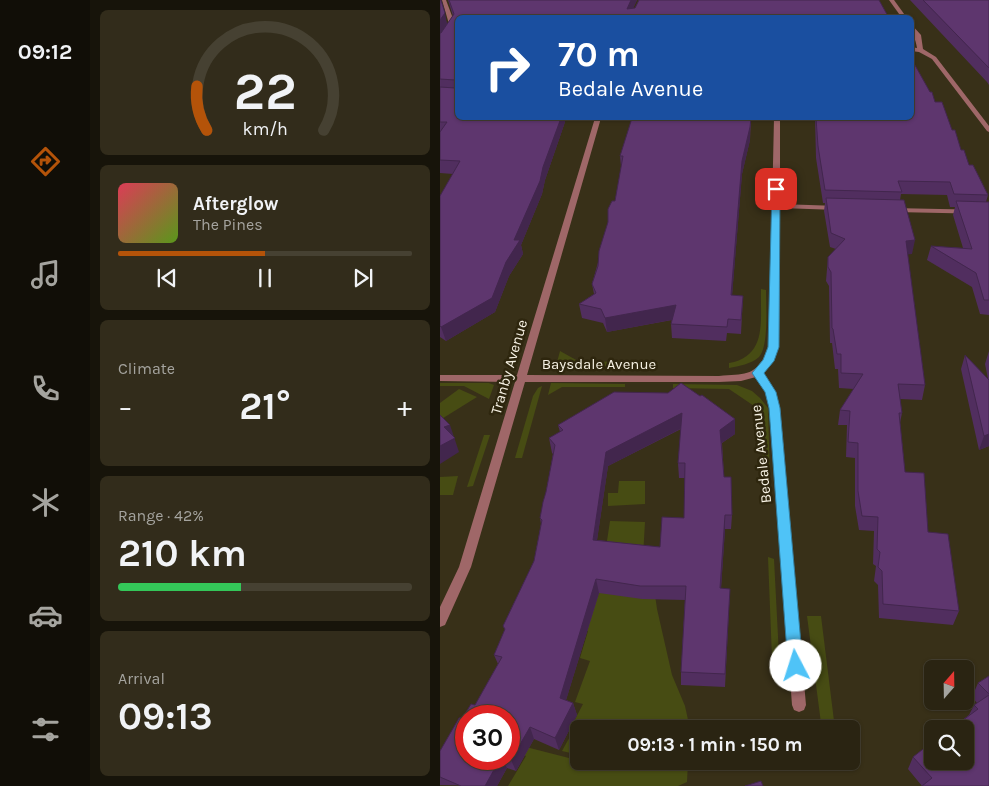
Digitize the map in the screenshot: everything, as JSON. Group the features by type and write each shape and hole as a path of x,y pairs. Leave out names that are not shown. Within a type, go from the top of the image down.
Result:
{"street":[{"path":"440,42 452,24 444,0"},
{"path":"891,0 903,15"},
{"path":"914,30 918,35 920,50"},
{"path":"914,49 928,53 941,65 989,130"},
{"name":"Tranby Avenue","path":"440,621 465,567 597,120"},
{"path":"758,373 768,361 774,347 777,120"},
{"path":"775,206 843,208"},
{"path":"882,209 989,212"},
{"name":"Baysdale Avenue","path":"440,378 719,379 741,378 758,373"},
{"name":"Bedale Avenue","path":"758,373 770,392 775,408 799,706"}],"green space":[{"path":"761,289 766,290 766,335 762,352 759,357 752,361 729,368 729,363 742,359 756,345 761,324"},
{"path":"560,351 578,361 658,363 657,367 556,366"},
{"path":"440,383 489,383 494,385 489,399 464,386 440,386"},
{"path":"551,383 625,384 625,387 562,387 548,395"},
{"path":"673,384 737,385 752,391 760,398 768,408 770,480 764,479 760,410 729,389 673,388"},
{"path":"542,386 522,458 515,458 533,396 538,388"},
{"path":"459,389 477,397 440,420 440,403"},
{"path":"484,435 490,435 473,486 467,487"},
{"path":"458,476 453,495 440,495 440,477"},
{"path":"619,481 645,481 645,504 608,506 608,493 618,493"},
{"path":"610,521 645,522 642,574 652,574 657,609 672,675 685,706 688,720 575,720 583,704 575,702 590,661 580,658 588,631 585,630 602,574"},
{"path":"768,557 774,559 779,656 772,658"},
{"path":"807,616 821,616 834,720 821,720"},
{"path":"570,736 570,753 562,751"},
{"path":"526,747 570,758 570,770 688,770 687,782 678,786 508,786 518,770 520,770 520,766 526,756 522,754"}],"building":[{"path":"440,0 445,13 440,20"},
{"path":"449,0 631,0 627,9 635,8 639,0 879,0 887,15 455,15 455,80 440,79 440,33 454,14"},
{"path":"923,0 989,0 989,68"},
{"path":"914,63 930,92 932,92 935,102 942,102 952,130 955,130 961,150 964,150 969,165 973,165 988,195 954,194 950,182 898,181 902,192 825,190 816,120 914,120"},
{"path":"440,87 455,88 455,120 560,120 543,167 540,181 514,240 520,240 506,262 492,298 441,327 440,196 460,161 440,160 440,132 447,122 440,122"},
{"path":"631,120 751,120 742,161 731,295 743,296 741,320 728,319 727,327 671,324 676,305 605,318 601,309 579,304 596,293 592,284 608,222 608,209 612,201 615,201 623,156 620,156"},
{"path":"826,198 904,200 915,240 906,241 925,385 898,384 902,413 899,413 905,472 924,473 928,532 948,534 959,611 883,604 882,571 878,567 880,552 877,549 878,517 862,516 858,491 858,443 848,442 850,411 840,410 863,374 841,373 841,354 837,354 832,328 831,272 828,267 828,257 845,239 831,233"},
{"path":"956,201 989,202 989,300 984,300 976,273 931,246 972,249"},
{"path":"965,355 989,380 989,434 984,436"},
{"path":"681,383 700,396 702,395 735,419 720,430 724,477 731,477 732,515 725,515 720,588 730,589 725,674 681,672 686,586 640,586 596,579 560,698 573,703 555,738 530,727 520,744 520,705 475,705 502,657 494,655 505,629 503,626 534,561 542,520 540,518 555,445 549,438 563,430 558,425 614,392 668,393","holes":["682,413 678,463 685,463 684,518 662,517 660,547 593,540 606,452"]},
{"path":"440,415 450,425 444,427 455,438 440,446"},
{"path":"989,676 989,694 978,683"},
{"path":"989,695 989,786 922,786 932,778 925,770 974,770 974,720 963,720 978,709 974,705"},
{"path":"455,725 455,770 494,770 485,786 461,786 440,777 440,751"},
{"path":"924,748 924,769 913,757"},
{"path":"761,781 763,786 745,786"}],"route":[{"path":"776,189 774,347 768,361 758,373 770,392 775,408 796,666"}]}
